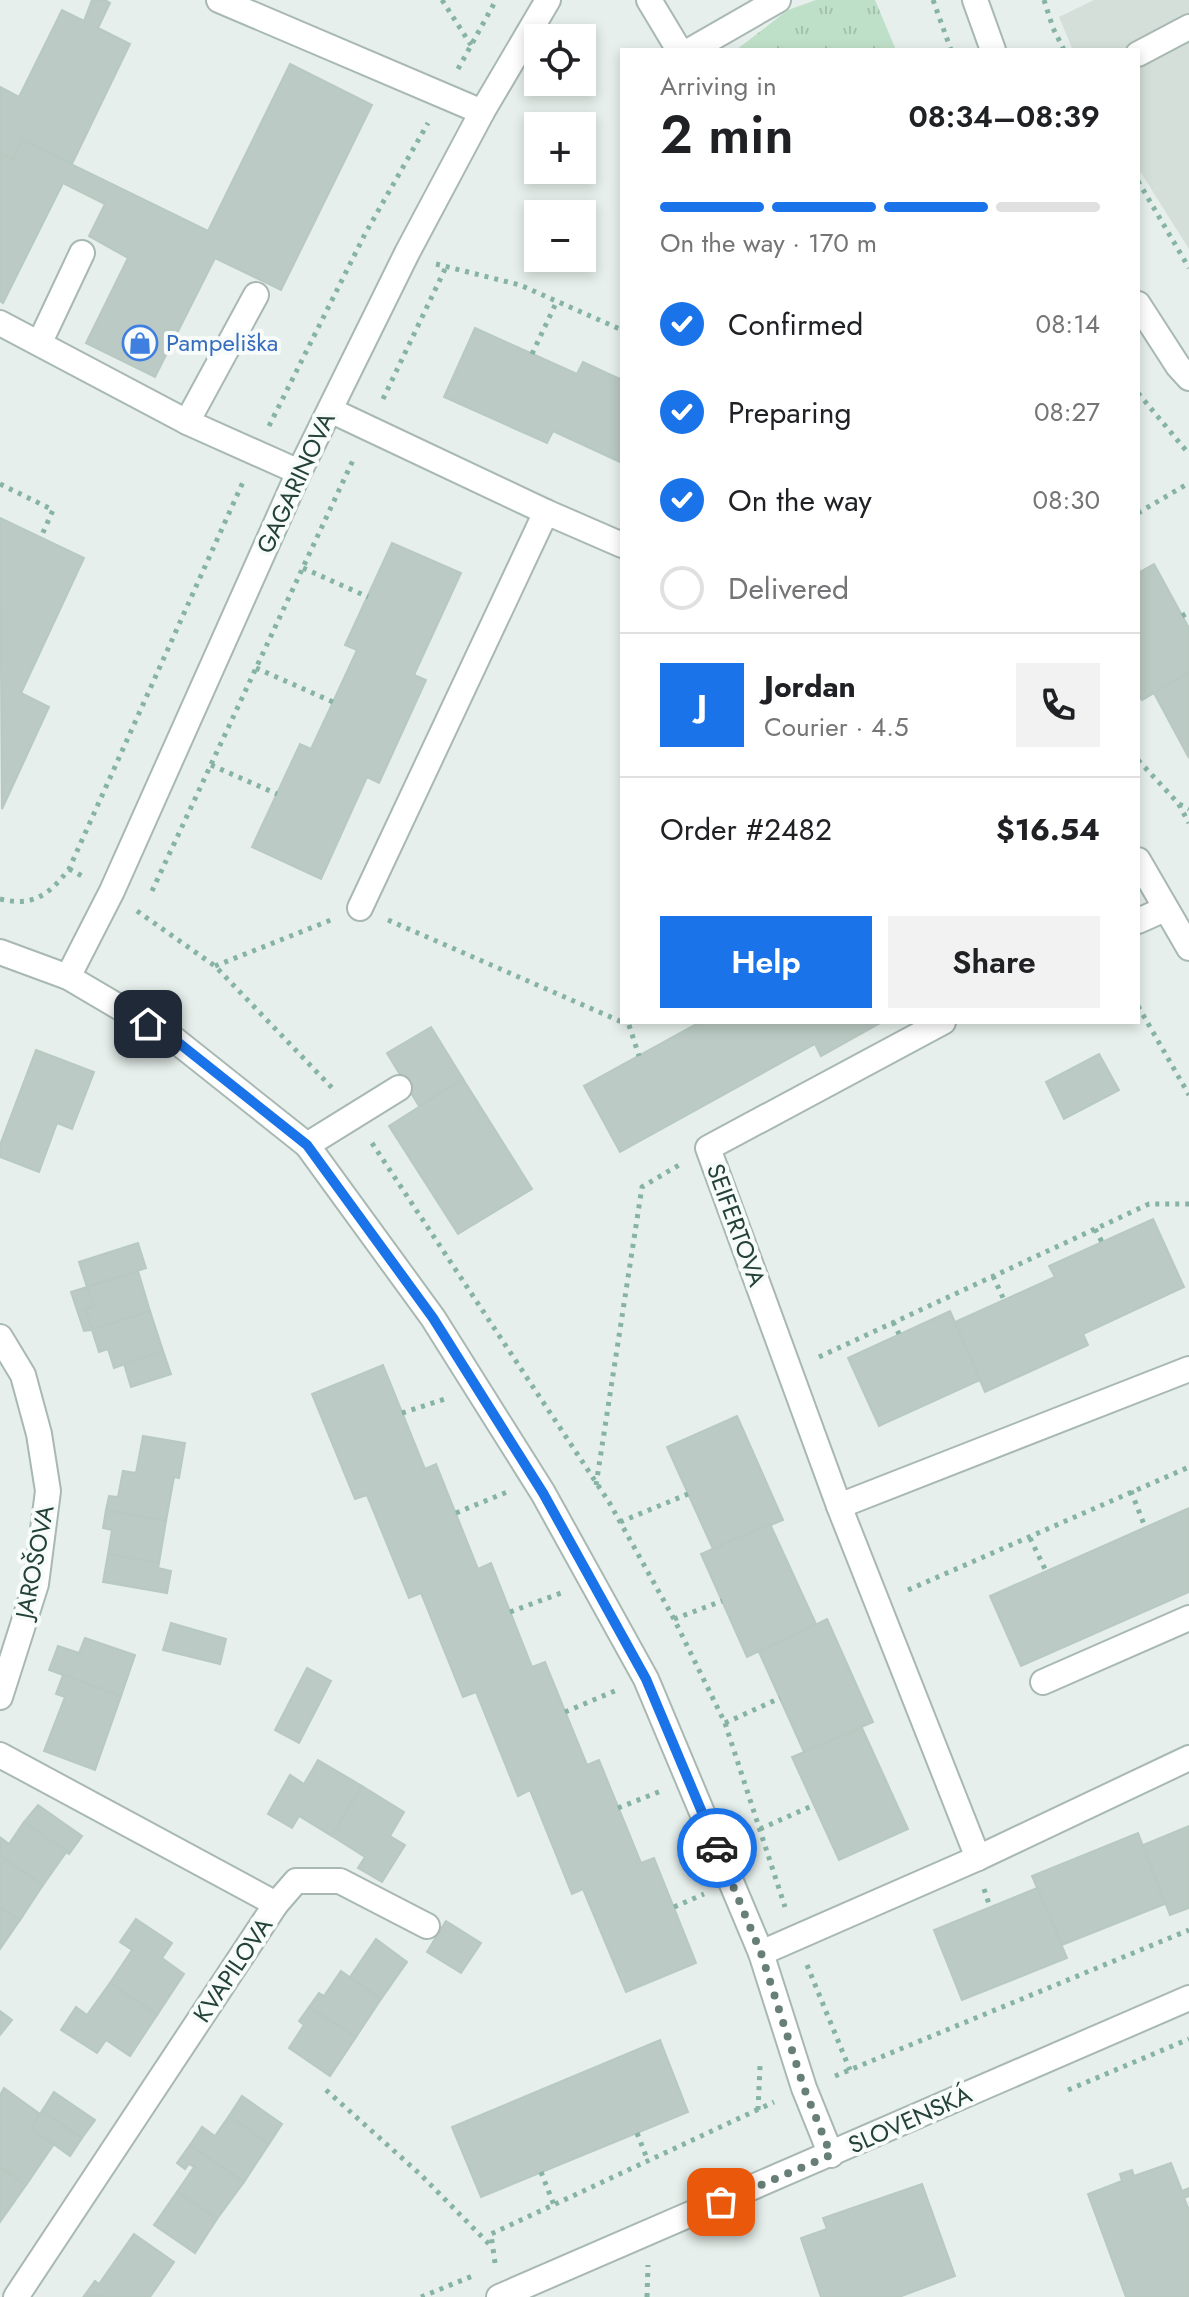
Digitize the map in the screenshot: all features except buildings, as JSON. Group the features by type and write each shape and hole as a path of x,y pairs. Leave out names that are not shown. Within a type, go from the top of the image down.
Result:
{"street":[{"path":"219,0 482,112"},
{"name":"GAGARINOVA","path":"68,977 112,891 299,472 407,253 482,112 548,0"},
{"path":"649,0 678,48"},
{"path":"694,48 778,0"},
{"path":"975,0 992,48"},
{"path":"1140,53 1189,27"},
{"path":"40,342 82,253"},
{"path":"187,422 256,295"},
{"path":"1140,307 1189,378"},
{"path":"0,323 187,422 299,472"},
{"path":"330,410 620,544"},
{"path":"360,908 546,512"},
{"path":"1140,864 1189,948"},
{"path":"1140,920 1165,909"},
{"path":"0,952 68,977 175,1040 307,1145 433,1318 543,1493 646,1679 761,1953 804,2088 831,2155"},
{"name":"SEIFERTOVA","path":"939,1024 708,1148 839,1506 978,1858"},
{"path":"307,1145 399,1088"},
{"name":"JAROŠOVA","path":"0,1337 23,1375 39,1434 48,1491 36,1584 10,1638 0,1697"},
{"path":"839,1506 1189,1369"},
{"path":"1043,1682 1189,1618"},
{"name":"KVAPILOVA","path":"0,1755 276,1904 16,2297"},
{"path":"761,1953 978,1858 1189,1758"},
{"path":"276,1904 296,1881 340,1881 427,1926"},
{"name":"SLOVENSKÁ","path":"507,2294 1189,1998"}],"path":[{"path":"442,0 471,45"},
{"path":"933,0 950,48"},
{"path":"1044,0 1063,48"},
{"path":"1140,184 1189,268"},
{"path":"365,234 446,267 520,285 620,329"},
{"path":"141,914 446,267"},
{"path":"532,354 557,301"},
{"path":"1140,395 1189,454"},
{"path":"1140,512 1189,483"},
{"path":"0,484 53,510 41,537"},
{"path":"303,568 368,597"},
{"path":"1182,616 1189,612"},
{"path":"256,668 333,702"},
{"path":"1140,762 1178,803 1189,823"},
{"path":"211,765 277,794"},
{"path":"1178,803 1189,809"},
{"path":"0,899 12,902 36,899 53,889 69,869"},
{"path":"112,891 215,966 327,1081 355,1117"},
{"path":"215,966 360,908 620,1020"},
{"path":"1140,1009 1189,1095"},
{"path":"627,1024 639,1056"},
{"path":"596,1485 642,1187 708,1148"},
{"path":"789,1371 1149,1204 1189,1204"},
{"path":"1095,1229 1102,1242"},
{"path":"993,1276 1004,1300"},
{"path":"893,1322 899,1334"},
{"path":"402,1413 449,1398 442,1387"},
{"path":"879,1603 1189,1467"},
{"path":"1131,1491 1145,1527"},
{"path":"456,1513 508,1492 516,1504"},
{"path":"620,1522 688,1494"},
{"path":"1030,1538 1046,1571"},
{"path":"510,1612 569,1590"},
{"path":"674,1619 722,1601"},
{"path":"565,1712 621,1688"},
{"path":"725,1723 780,1698"},
{"path":"618,1808 665,1789"},
{"path":"760,1829 814,1805"},
{"path":"700,1881 711,1908"},
{"path":"674,1907 705,1894"},
{"path":"495,2267 491,2234 804,2088 1189,1930"},
{"path":"758,2053 761,2069 758,2110"},
{"path":"326,2090 421,2175 493,2249 507,2294"},
{"path":"637,2133 648,2161"},
{"path":"541,2172 554,2205"},
{"path":"421,2297 480,2273"}],"shaded area":[{"path":"1094,0 1189,0 1189,249 1140,171 1140,48 1072,48 1059,17"}],"green space":[{"path":"816,0 875,0 895,48 739,48 788,10"}],"way so far":[{"path":"717,1848 761,1953 804,2088 831,2155 721,2202"}],"place":[{"name":"Pampeliška","path":"140,343"}],"route":[{"path":"148,1024 175,1040 307,1145 433,1318 543,1493 646,1679 717,1848"}]}
